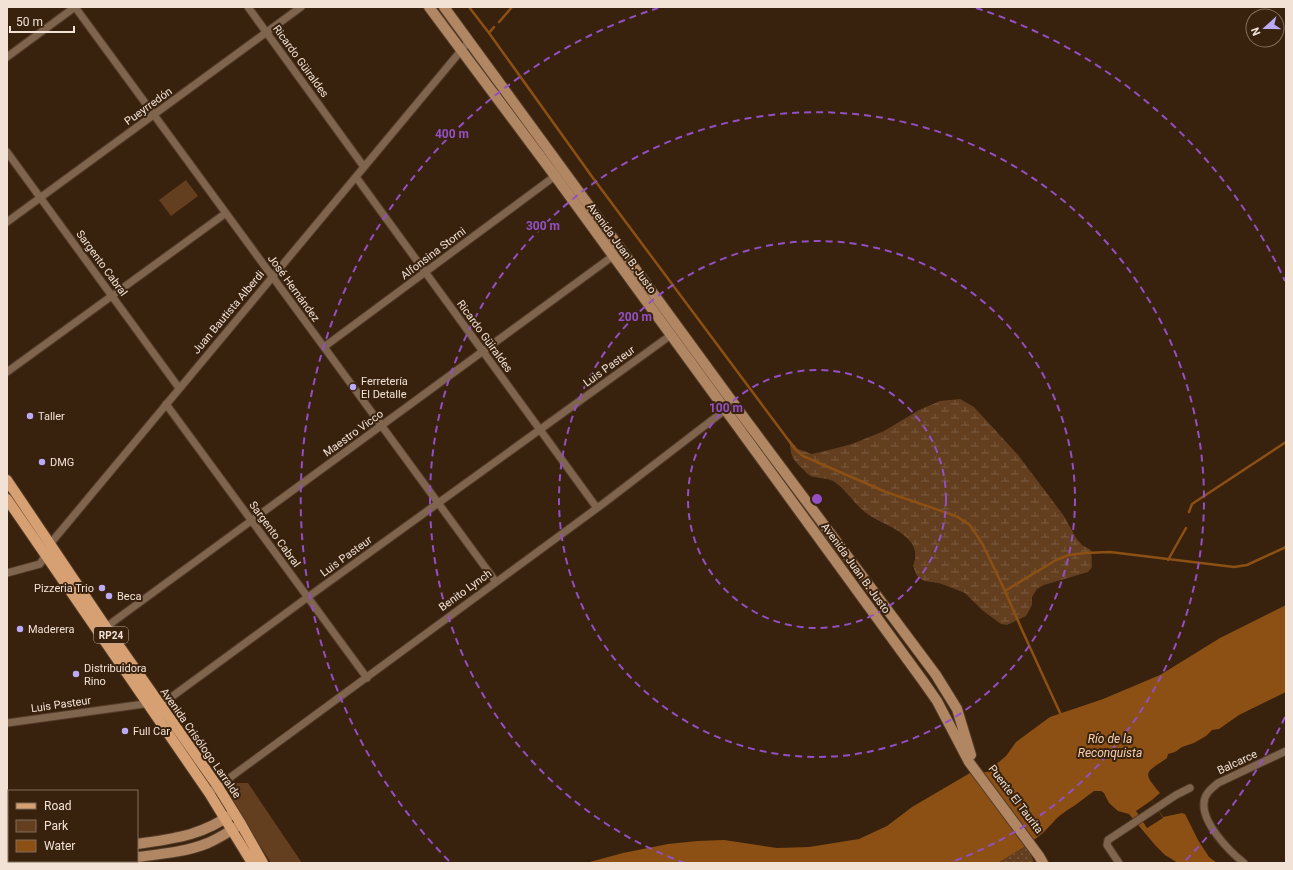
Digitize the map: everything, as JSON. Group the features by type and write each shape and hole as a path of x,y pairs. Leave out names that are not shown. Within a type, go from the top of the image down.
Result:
{"main road":[{"name":"Avenida Juan B. Justo","path":"429,7 555,176 724,410 784,489 933,696 971,760"},
{"name":"Avenida Juan B. Justo","path":"444,7 734,403 936,675 957,709 971,760"},
{"name":"Avenida Crisólogo Larralde","path":"7,480 158,702 218,787 263,863"},
{"name":"Avenida Crisólogo Larralde","path":"8,501 43,560 147,703 209,793 252,863"},
{"name":"Puente El Taurita","path":"971,760 1044,859"},
{"path":"138,844 190,835 204,830 234,813"},
{"path":"138,857 193,848 209,842 241,824"}],"street":[{"path":"7,56 75,7"},
{"name":"José Hernández","path":"75,7 496,582"},
{"name":"Ricardo Güiraldes","path":"248,7 364,167"},
{"name":"Pueyrredón","path":"7,222 301,7"},
{"name":"Juan Bautista Alberdi","path":"43,560 50,544 469,41"},
{"name":"Sargento Cabral","path":"7,152 179,388"},
{"name":"Alfonsina Storni","path":"324,347 555,176"},
{"name":"Ricardo Güiraldes","path":"356,177 597,508"},
{"path":"7,372 226,213"},
{"name":"Maestro Vicco","path":"106,626 252,521 613,256"},
{"name":"Luis Pasteur","path":"7,723 166,701 671,336"},
{"name":"Benito Lynch","path":"209,793 597,508 734,403"},
{"name":"Sargento Cabral","path":"166,404 367,678"},
{"path":"7,573 43,560"},
{"name":"Balcarce","path":"1244,863 1228,848 1212,828 1204,813 1204,801 1210,789 1218,783 1286,751"},
{"path":"1119,863 1107,845 1108,840 1157,807 1190,788"}],"green space":[{"path":"186,180 198,196 171,216 159,200"},
{"path":"960,399 974,407 1018,455 1064,516 1076,538 1082,545 1091,550 1092,567 1088,572 1044,585 1037,589 1032,597 1032,605 1026,616 1007,625 1001,624 982,610 965,593 939,583 924,581 917,576 913,566 915,555 914,546 908,539 892,527 866,513 838,484 827,479 808,475 796,462 790,449 790,440 798,449 812,454 852,444 884,431 919,410 940,401"},
{"path":"236,783 248,783 302,863 271,863 230,798 229,789"},
{"path":"1026,846 1034,863 998,863"}],"water":[{"name":"Río de la Reconquista","path":"1286,605 1286,692 1239,715 1219,729 1212,730 1206,736 1194,743 1168,754 1167,758 1148,773 1150,780 1160,793 1152,800 1163,817 1182,813 1185,814 1198,840 1209,857 1217,863 1178,863 1165,855 1155,845 1129,814 1118,811 1109,803 1104,793 1101,791 1094,791 1058,817 1043,833 1026,846 998,863 586,863 623,853 668,844 697,841 724,840 777,848 809,847 859,839 887,826 912,807 970,773 987,772 1006,756 1016,742 1050,717 1103,699 1160,675 1220,638"}],"pier":[{"path":"1152,800 1163,818 1147,828 1136,811"}],"waterway":[{"path":"469,7 593,178 795,449 803,456 886,492 956,516 970,525 983,545 1061,715"},
{"path":"499,22 512,7"},
{"path":"489,33 494,27"},
{"path":"1189,512 1192,504 1286,442"},
{"path":"1168,560 1186,528"},
{"path":"1005,591 1056,560 1069,555 1110,552 1234,567 1247,565 1286,547"}],"place":[{"name":"Ferretería El Detalle","path":"353,387"},
{"name":"Taller","path":"30,416"},
{"name":"DMG","path":"42,462"},
{"name":"Pizzeria Trio","path":"102,588"},
{"name":"Beca","path":"109,596"},
{"name":"Maderera","path":"20,629"},
{"name":"Distribuidora Rino","path":"76,674"},
{"name":"Full Car","path":"125,731"}]}
